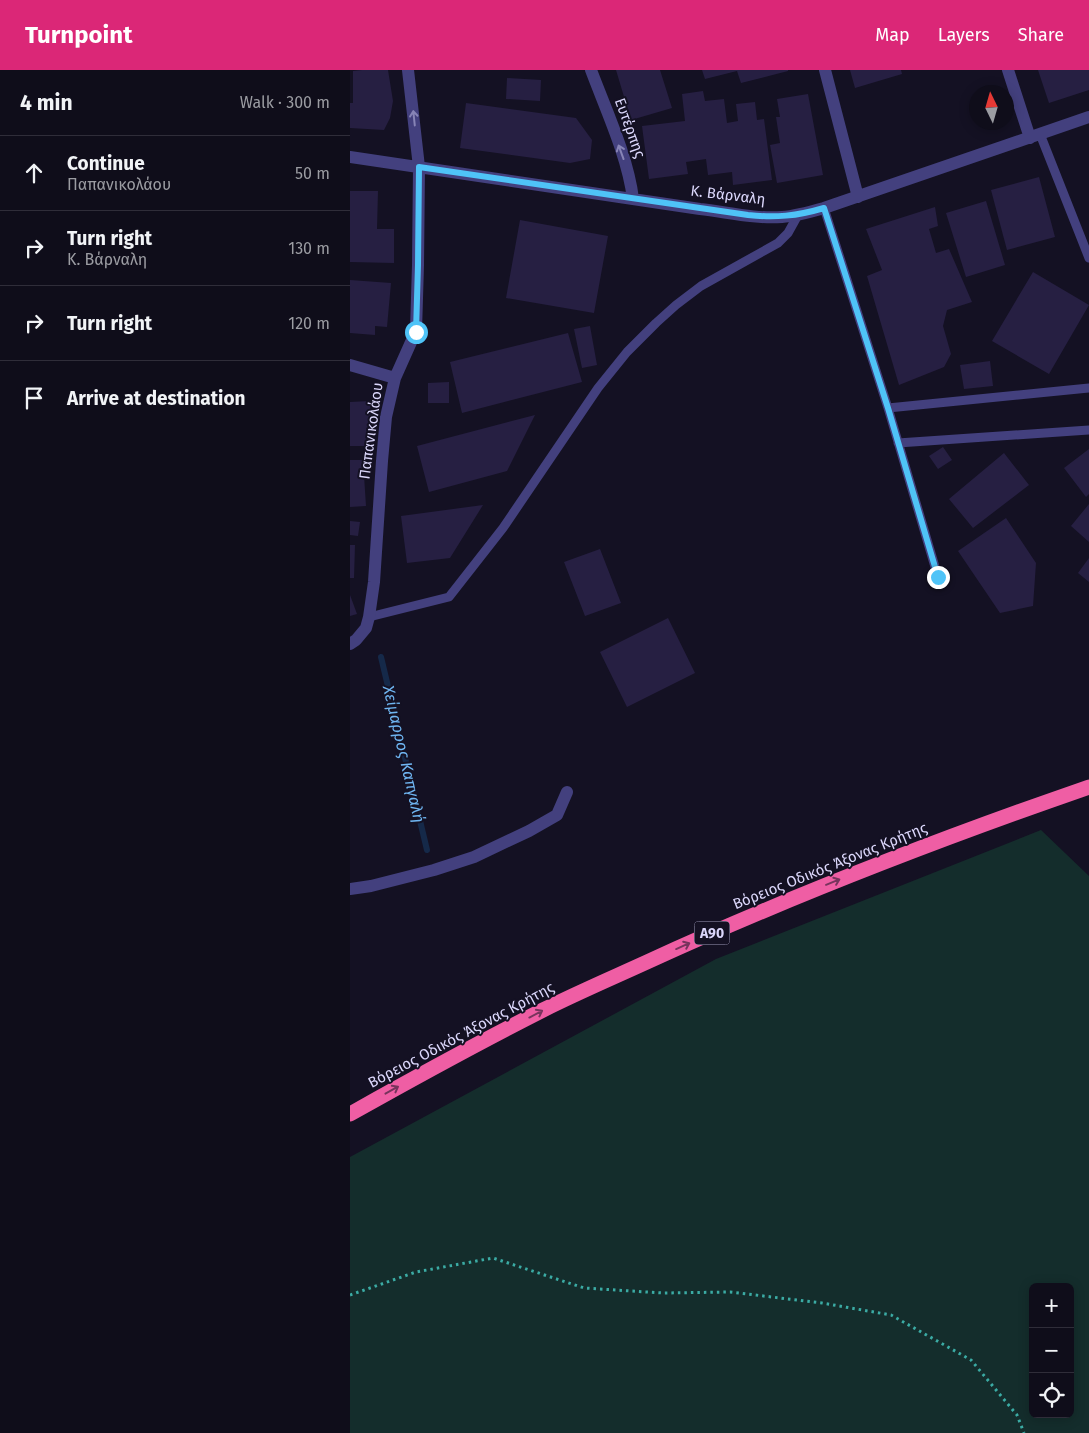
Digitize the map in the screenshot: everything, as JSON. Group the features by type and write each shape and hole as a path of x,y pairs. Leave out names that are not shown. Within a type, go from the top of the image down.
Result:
{"highway":[{"name":"Βόρειος Οδικός Άξονας Κρήτης","path":"350,1114 545,1009 678,948 797,896 900,855 1089,787"}],"street":[{"name":"Παπανικολάου","path":"350,644 366,628 369,617 374,582 386,417 395,378 416,332 419,167 408,70"},
{"name":"Ευτέρπης","path":"592,70 625,162 633,199"},
{"path":"825,70 858,196"},
{"path":"1008,70 1035,136"},
{"name":"Κ. Βάρναλη","path":"350,157 633,199 748,215 780,217 824,208 1089,117"},
{"path":"350,365 395,378"},
{"path":"350,889 389,882 474,857 529,831 557,815 567,792"}],"lane":[{"path":"1035,136 1089,258"},
{"path":"824,208 888,408 938,577"},
{"path":"369,617 450,597 503,528 598,388 627,352 656,323 701,286 778,243 788,233 798,214"},
{"path":"888,408 1089,388"},
{"path":"898,443 1089,430"}],"path":[{"path":"350,1295 416,1272 493,1258 584,1288 663,1293 730,1292 822,1303 891,1315 971,1360 1017,1415 1024,1433"}],"green space":[{"path":"1041,830 1089,876 1089,1433 350,1433 350,1157 716,959"}],"building":[{"path":"388,70 393,101 390,118 384,130 350,128 350,103 353,103 353,71"},
{"path":"616,70 660,70 672,108 631,120"},
{"path":"702,70 788,71 741,83 737,71 705,79"},
{"path":"850,70 901,70 902,74 855,88"},
{"path":"1038,70 1089,70 1089,90 1049,103"},
{"path":"507,78 541,80 540,101 506,99"},
{"path":"703,91 705,101 724,99 727,123 738,121 736,104 755,102 757,120 764,119 772,180 733,185 732,172 708,175 706,159 686,162 688,174 649,179 642,126 685,121 682,94"},
{"path":"808,94 823,175 777,183 770,145 780,143 776,117 780,117 777,99"},
{"path":"466,103 576,118 592,140 590,159 570,163 460,148"},
{"path":"1039,177 1055,237 1007,250 991,190"},
{"path":"350,191 378,191 377,229 394,229 394,263 350,262"},
{"path":"986,201 1005,265 966,277 946,213"},
{"path":"935,207 938,226 929,229 936,253 949,249 972,302 947,310 943,326 951,354 944,367 899,385 867,276 882,270 866,229"},
{"path":"520,220 608,236 594,313 506,298"},
{"path":"1033,272 1089,305 1049,374 992,341"},
{"path":"350,280 391,283 387,327 375,326 375,335 350,333"},
{"path":"590,326 597,365 582,368 574,329"},
{"path":"568,333 582,382 462,413 450,362"},
{"path":"990,361 993,386 964,389 960,365"},
{"path":"449,382 449,403 428,403 428,383"},
{"path":"370,401 372,446 350,446 350,402"},
{"path":"535,415 507,471 429,492 417,446"},
{"path":"943,447 952,460 938,469 929,456"},
{"path":"1089,449 1089,494 1086,497 1064,468"},
{"path":"1004,453 1029,485 973,528 949,499"},
{"path":"350,460 363,460 366,506 350,507"},
{"path":"1089,504 1089,542 1071,526"},
{"path":"483,505 450,558 407,563 401,516"},
{"path":"1006,518 1036,563 1033,606 1000,613 958,551"},
{"path":"350,521 360,522 358,536 350,535"},
{"path":"350,545 355,545 354,578 350,578"},
{"path":"600,549 621,603 585,616 564,562"},
{"path":"1089,558 1089,582 1078,573"},
{"path":"350,595 357,614 350,616"},
{"path":"668,618 695,673 627,707 600,652"}],"waterway":[{"name":"Χείμαρρος Καπγαλή","path":"381,657 427,850"}],"route":[{"path":"416,332 419,167 763,217 788,216 824,208 888,408 938,577"}]}
